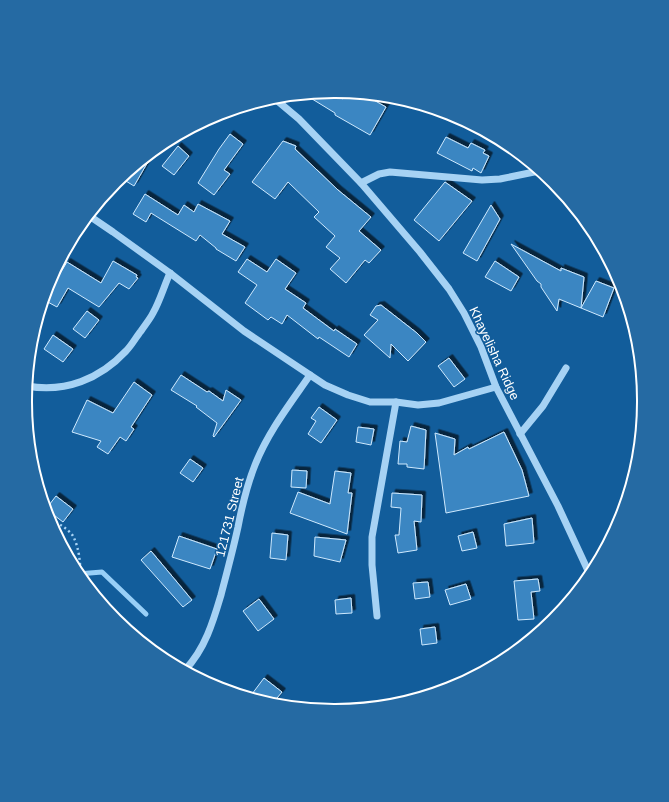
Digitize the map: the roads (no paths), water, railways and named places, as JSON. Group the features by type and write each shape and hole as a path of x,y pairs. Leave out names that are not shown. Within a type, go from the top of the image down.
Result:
{"street":[{"name":"Khayelisha Ridge","path":"280,103 299,119 361,183 420,252 449,289 464,313 481,347 496,387 558,506 587,568"},
{"path":"361,183 379,174 390,172 482,180 500,179 531,172"},
{"path":"94,219 170,273 244,331 331,388 370,402 396,402 418,405 439,403 496,387"},
{"path":"33,387 58,387 76,384 91,378 108,367 127,350 153,313 170,273"},
{"path":"520,434 543,406 566,368"},
{"name":"121731 Street","path":"189,666 197,656 206,639 215,615 230,563 246,492 255,465 277,421 310,375"},
{"path":"377,616 372,565 372,536 396,402"}],"waterway":[{"path":"86,573 102,572 146,614"}]}
